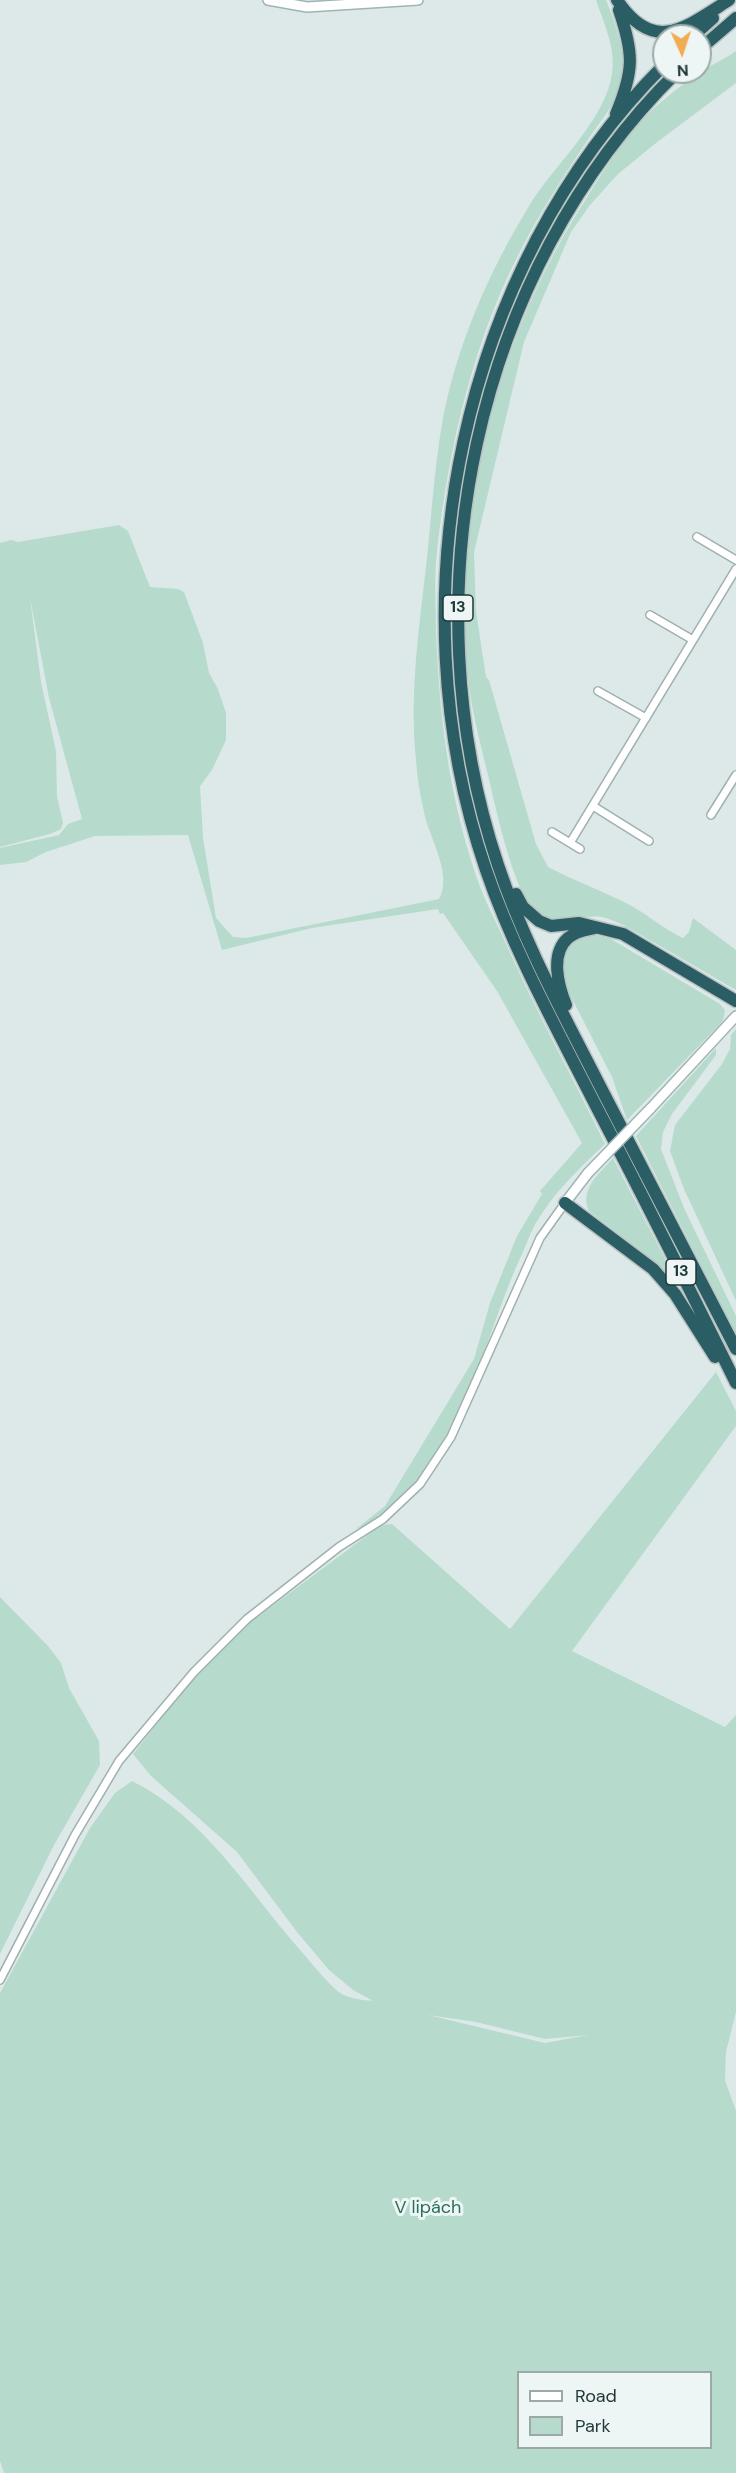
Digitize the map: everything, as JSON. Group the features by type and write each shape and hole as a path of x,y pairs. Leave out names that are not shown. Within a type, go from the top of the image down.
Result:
{"highway":[{"path":"617,0 628,17 640,26 654,32 666,33 679,31 729,0"},
{"path":"611,125 629,80 630,65 628,42 617,0"},
{"path":"707,24 735,0"},
{"path":"712,39 736,18"},
{"name":"13","path":"652,79 611,125 548,219 511,293 484,365 470,417 451,507 445,599 448,693 462,781 473,830 511,935 736,1385"},
{"name":"13","path":"666,84 625,130 590,178 561,224 523,298 498,367 471,472 461,544 458,618 465,717 484,817 509,897 568,1022 736,1349"},
{"path":"465,717 475,746 484,789 506,864 523,907 539,921 551,926 579,923 623,934 736,1001"},
{"path":"598,927 577,932 569,938 562,946 557,969 565,1001 608,1086 617,1118"},
{"path":"565,1203 652,1269 675,1294 736,1385"}],"street":[{"path":"268,0 307,7 418,0"},
{"path":"698,537 736,560"},
{"path":"570,843 736,569"},
{"path":"650,615 693,640"},
{"path":"598,691 645,718"},
{"path":"711,815 736,775"},
{"path":"593,806 649,841"},
{"path":"552,832 580,849"},
{"path":"0,1980 75,1834 119,1761 194,1672 247,1619 339,1547 383,1520 420,1484 451,1437 540,1238 588,1173 736,1016"}],"green space":[{"path":"596,0 606,0 617,30 623,62 619,91 533,227 492,314 478,353 457,431 442,511 435,591 443,727 453,791 469,853 484,897 539,1014 605,1144 563,1186 531,1233 461,1411 427,1470 387,1511 356,1529 385,1506 474,1359 490,1303 517,1236 542,1194 540,1191 582,1143 497,991 438,909 312,928 222,950 188,835 95,836 46,852 26,862 0,865 0,848 59,835 68,824 82,819 49,698 30,598 41,682 56,751 57,796 63,823 61,829 50,834 0,847 0,543 119,525 128,531 150,587 178,589 184,592 203,643 209,673 218,689 226,713 226,740 212,770 200,786 203,838 216,918 233,937 246,938 439,899 443,889 442,867 420,793 416,766 414,716 419,628 443,418 466,335 501,256 529,206 589,126 607,92 612,74 612,55"},
{"path":"736,51 736,83 618,174 590,205 571,232 524,342 474,552 476,611 486,677 489,680 536,844 548,867 630,905 683,938 689,932 693,918 736,950 736,990 612,920 589,917 550,920 536,914 528,904 506,848 476,726 468,676 464,615 466,553 474,490 487,428 505,367 528,308 555,251 624,141 641,121 683,84 712,84 712,65"},
{"path":"591,934 611,939 720,1004 725,1010 723,1021 627,1120 612,1077 563,981 561,963 565,950 575,941"},
{"path":"736,1029 736,1301 684,1189 670,1151 675,1125 722,1064 730,1049 731,1035"},
{"path":"716,1048 716,1055 672,1114 663,1132 661,1149 684,1208 736,1316 736,1335 636,1136"},
{"path":"613,1158 679,1286 651,1259 589,1211 587,1196 592,1182"},
{"name":"V lipách","path":"716,1372 736,1411 736,1426 572,1651 725,1727 736,1715 736,2012 726,2052 725,2080 736,2111 736,2473 4,2473 0,2461 0,1993 90,1828 115,1793 132,1781 158,1796 204,1835 333,1987 349,1997 373,2001 353,1990 329,1970 297,1932 237,1852 151,1776 133,1754 185,1688 244,1627 381,1525 392,1524 510,1629","holes":["428,2015 476,2022 545,2039 588,2035 545,2043"]},
{"path":"0,1597 48,1646 61,1663 69,1688 99,1741 100,1765 54,1845 0,1954"}]}
